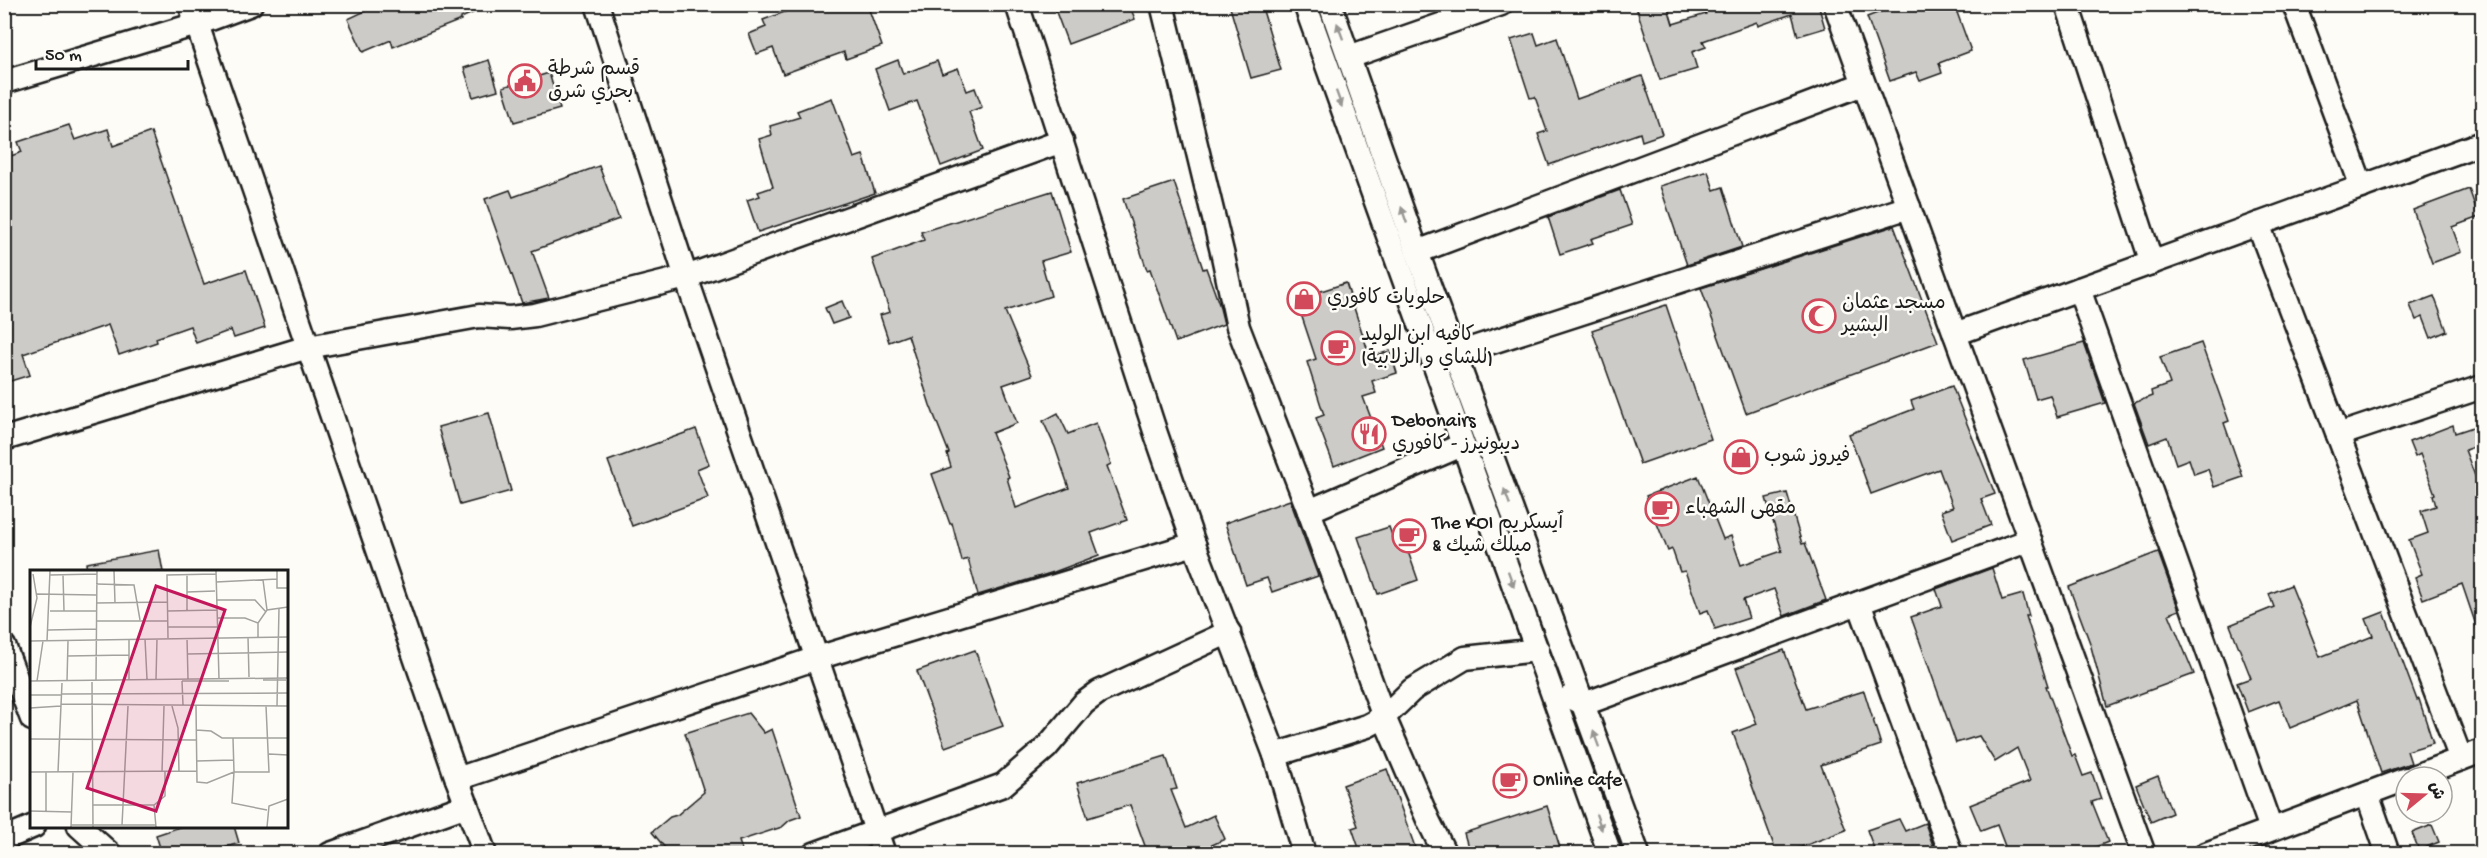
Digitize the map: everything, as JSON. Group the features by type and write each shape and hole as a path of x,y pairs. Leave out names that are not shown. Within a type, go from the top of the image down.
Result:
{"street":[{"path":"4,82 194,14 251,4"},
{"path":"597,4 686,277 884,854"},
{"path":"1017,4 1156,434 1194,544 1275,755 1304,854"},
{"path":"1162,4 1238,327 1309,511 1384,717 1445,854"},
{"path":"1305,4 1610,854"},
{"path":"1330,4 1417,252 1638,854"},
{"path":"1349,57 1501,4"},
{"path":"1835,4 2144,854"},
{"path":"2067,4 2152,263"},
{"path":"2294,4 2362,187"},
{"path":"194,14 457,779 485,854"},
{"path":"1417,252 1863,84"},
{"path":"4,439 308,347 479,316 510,318 535,315 686,277 1062,141"},
{"path":"1954,334 2482,143"},
{"path":"1424,337 1455,354 1908,207"},
{"path":"2258,224 2461,759"},
{"path":"2079,289 2271,830"},
{"path":"2338,435 2482,387"},
{"path":"1309,511 1462,445"},
{"path":"1551,689 1584,704 2030,540"},
{"path":"457,779 817,658 1194,544"},
{"path":"1859,603 1951,854"},
{"path":"814,854 1003,785 1046,748 1084,703 1098,692 1229,632"},
{"path":"4,645 30,714"},
{"path":"1275,755 1367,726 1384,717 1412,690 1465,658 1538,650"},
{"path":"2445,765 2482,751"},
{"path":"2206,854 2394,784"},
{"path":"2367,794 2388,854"},
{"path":"330,854 467,805"},
{"path":"4,839 30,828"},
{"path":"81,828 110,854"}],"building":[{"path":"380,4 491,5 461,20 393,47 391,40 363,52 348,19"},
{"path":"806,4 867,4 882,46 846,59 844,52 783,74 773,48 757,54 749,34 766,27 763,20"},
{"path":"1053,4 1129,4 1135,19 1068,44"},
{"path":"1229,4 1261,4 1281,70 1251,78"},
{"path":"1635,4 1667,4 1673,24 1706,14 1703,4 1818,4 1825,28 1798,36 1792,14 1758,26 1757,22 1703,41 1706,47 1692,52 1697,69 1660,80"},
{"path":"1901,4 1954,4 1971,51 1939,63 1942,73 1920,81 1916,72 1890,81 1867,17"},
{"path":"1534,33 1538,45 1557,38 1577,99 1642,76 1662,134 1642,141 1640,133 1549,165 1538,134 1547,131 1535,97 1530,98 1511,40"},
{"path":"489,60 498,90 473,97 464,68"},
{"path":"898,60 903,74 937,61 942,74 958,68 967,91 975,88 982,107 969,112 983,150 941,166 917,101 890,111 875,69"},
{"path":"549,73 560,109 514,122 503,87"},
{"path":"832,98 854,158 863,155 875,193 758,232 747,200 760,196 758,192 773,187 759,139 772,135 770,126 800,117 797,111"},
{"path":"69,125 75,140 108,129 113,146 151,132 204,284 246,270 265,328 234,338 231,330 196,343 190,326 156,338 157,342 119,355 108,325 23,354 30,375 4,383 4,177 10,175 5,158 22,152 18,142"},
{"path":"599,166 619,219 532,251 549,298 522,303 485,199 510,190 513,197"},
{"path":"1708,171 1714,190 1723,187 1742,247 1687,265 1660,186"},
{"path":"1174,182 1203,269 1206,268 1219,304 1224,324 1176,342 1150,269 1147,270 1123,199"},
{"path":"2469,189 2479,217 2452,227 2461,252 2432,263 2413,210"},
{"path":"1620,190 1632,225 1591,239 1593,243 1560,254 1548,217"},
{"path":"1052,191 1071,252 1041,261 1051,296 1005,311 1032,375 1003,385 1017,423 992,433 1009,477 1007,478 1016,508 1069,488 1043,421 1058,413 1068,434 1096,423 1111,464 1107,466 1127,520 1091,533 1099,555 1054,572 978,595 968,559 962,561 952,523 950,524 932,474 951,467 947,454 949,453 930,405 908,335 889,342 880,315 890,312 872,259 924,240 921,232"},
{"name":"مسجد عثمان البشير","path":"1894,226 1938,342 1746,413 1701,288"},
{"path":"1346,283 1370,357 1390,351 1397,373 1372,381 1376,393 1363,397 1382,447 1334,466 1316,418 1324,415 1307,362 1316,359 1296,299"},
{"path":"2434,296 2447,331 2431,338 2423,317 2416,320 2410,305"},
{"path":"842,301 849,318 832,324 825,308"},
{"path":"1666,305 1711,439 1640,464 1592,330"},
{"path":"2084,343 2105,403 2057,417 2050,395 2036,399 2024,360"},
{"path":"2201,343 2229,421 2224,423 2243,477 2214,487 2208,469 2194,474 2189,459 2176,464 2167,437 2149,444 2134,403 2152,396 2151,391 2170,384 2160,357"},
{"path":"1952,386 1995,494 1981,499 1991,525 1952,540 1941,511 1953,507 1939,469 1871,494 1849,434 1914,409 1911,401"},
{"path":"489,413 511,491 460,505 438,427"},
{"path":"2482,424 2482,444 2465,450 2477,481 2482,480 2482,636 2480,637 2462,584 2423,599 2415,577 2422,574 2409,540 2428,533 2421,511 2436,506 2433,495 2435,494 2420,454 2415,457 2409,442 2453,425 2455,433"},
{"path":"696,429 709,464 697,469 708,498 632,526 608,461"},
{"path":"1698,476 1723,539 1731,536 1741,565 1782,551 1766,498 1787,493 1802,544 1805,543 1826,600 1784,616 1774,589 1743,600 1749,618 1715,629 1708,610 1700,613 1685,571 1680,572 1672,549 1668,551 1646,496"},
{"path":"1290,500 1318,576 1272,592 1267,578 1246,585 1225,523"},
{"path":"1389,527 1396,546 1405,543 1418,580 1378,594 1358,537"},
{"path":"159,550 163,570 87,570 86,563"},
{"path":"2158,552 2179,610 2169,614 2194,674 2107,706 2090,643 2069,587"},
{"path":"1992,568 2002,600 2023,594 2029,616 2026,616 2048,686 2046,686 2072,756 2075,755 2083,776 2092,773 2101,799 2092,802 2108,842 2093,848 2095,854 2008,854 1997,825 1981,831 1970,805 2030,781 2017,748 1995,762 1979,736 1956,743 1911,617 1942,606 1936,589"},
{"path":"2291,585 2320,657 2373,636 2366,619 2384,612 2417,700 2419,699 2433,743 2407,751 2411,763 2394,765 2394,769 2381,773 2357,700 2290,728 2279,700 2248,712 2237,683 2251,678 2230,625 2274,607 2269,594"},
{"path":"975,650 1003,726 945,747 917,671"},
{"path":"1784,650 1806,709 1864,691 1881,745 1821,765 1846,830 1783,854 1777,854 1733,733 1757,724 1736,668"},
{"path":"748,713 764,733 772,729 801,816 790,820 782,827 739,841 743,854 670,854 652,832 704,792 685,733"},
{"path":"1166,756 1177,789 1171,790 1186,828 1214,815 1225,839 1210,846 1213,854 1148,854 1130,805 1088,818 1077,783"},
{"path":"1387,769 1415,847 1398,854 1361,854 1352,828 1358,826 1343,785"},
{"path":"2158,776 2172,813 2151,822 2136,785"},
{"path":"1547,806 1562,854 1470,854 1464,833"},
{"path":"1899,819 1905,831 1925,823 1936,854 1876,854 1867,830"},
{"path":"2432,825 2439,842 2419,850 2412,833"},
{"path":"177,828 235,828 239,843 217,850 218,854 162,854 156,835"}],"place":[{"name":"قسم شرطة بحري شرق","path":"525,81"},
{"name":"حلويات كافوري","path":"1304,299"},
{"name":"مسجد عثمان البشير","path":"1819,316"},
{"name":"كافيه ابن الوليد (للشاي و الزلابية)","path":"1338,348"},
{"name":"Debonairs ديبونيرز - كافوري","path":"1369,434"},
{"name":"فيروز شوب","path":"1741,457"},
{"name":"مقهى الشهباء","path":"1662,509"},
{"name":"The KOI ٱيسكريم & ميلك شيك","path":"1409,536"},
{"name":"Online cafe","path":"1510,781"}]}
